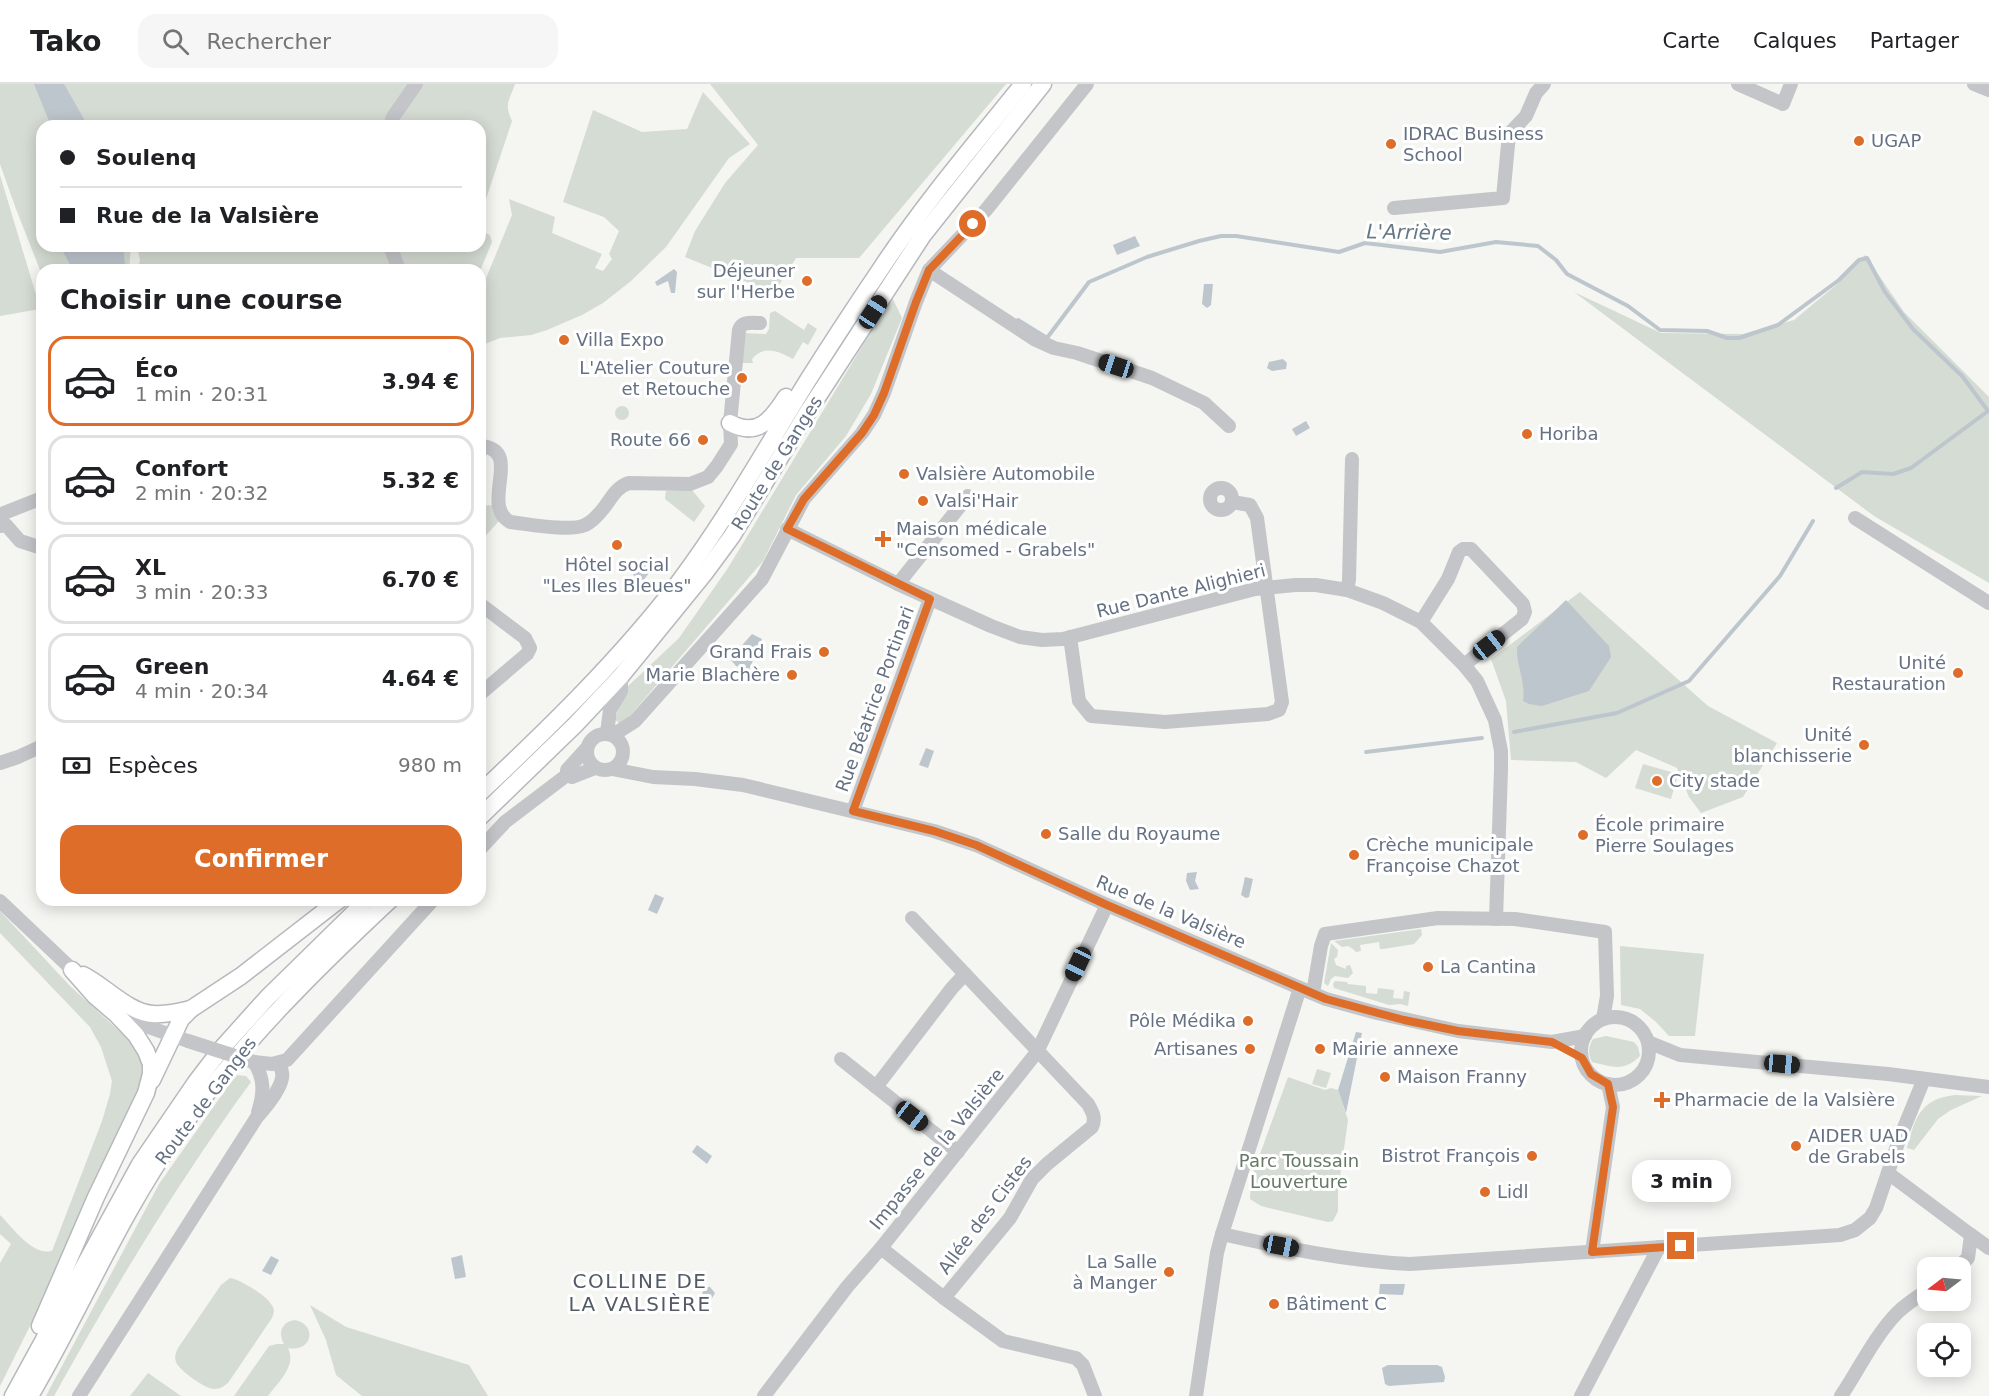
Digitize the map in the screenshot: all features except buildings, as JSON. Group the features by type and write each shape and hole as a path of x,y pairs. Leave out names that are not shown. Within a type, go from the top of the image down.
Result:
{"main road":[{"name":"Route de Ganges","path":"486,786 588,689 679,582 716,530 807,382 884,264 927,202 1023,84"},
{"name":"Route de Ganges","path":"486,811 575,725 621,676 732,536 809,410 923,234 1043,84"},
{"path":"730,423 746,430 758,427 773,417 793,386 807,382"},
{"path":"2,1396 42,1322 96,1197 146,1093 181,1039 181,1019 191,1009 241,976 331,906"},
{"name":"Route de Ganges","path":"13,1396 140,1164 196,1082 222,1048 268,997 361,906"},
{"name":"Route de Ganges","path":"30,1396 148,1179 178,1131 226,1068 288,999 384,906"},
{"path":"72,970 98,983 135,1010 144,1013 175,1013 191,1009"},
{"path":"72,970 95,996 136,1035 146,1051 151,1064 146,1093"}],"street":[{"path":"392,120 416,84"},
{"path":"586,749 588,760 595,768 612,769 617,765 635,721 762,579 804,499 862,433 874,415 929,270 986,210 1087,84"},
{"path":"1738,84 1783,104 1791,84"},
{"path":"1974,84 1989,90"},
{"path":"1394,208 1503,198 1509,134 1526,116 1540,88"},
{"path":"929,270 1034,339 1054,348 1077,353 1152,378 1204,404 1229,426"},
{"path":"486,448 493,449 500,457 498,501 501,512 510,522 572,528 589,522 624,484 699,482 708,477 731,444 730,423 739,330 741,325 747,322 759,323"},
{"path":"1347,590 1352,459"},
{"path":"898,584 968,496"},
{"path":"36,501 2,516 20,541 36,546"},
{"path":"1070,637 1079,701 1091,716 1165,722 1268,714 1279,710 1282,702 1257,518 1250,506 1232,502"},
{"path":"1855,518 1989,603"},
{"name":"Rue Dante Alighieri","path":"787,529 930,599 1020,637 1042,640 1070,637 1266,587 1316,585 1347,590 1383,603 1420,622 1477,681 1495,720 1501,751 1496,919"},
{"path":"1420,622 1448,579 1459,552 1463,549 1471,549 1523,604 1525,612 1522,619 1464,665"},
{"name":"Rue Béatrice Portinari","path":"853,811 930,599"},
{"path":"486,609 525,639 530,648 528,654 486,689"},
{"path":"610,734 610,710 621,691 621,676"},
{"path":"486,843 505,822 567,775 567,770 596,735 610,734 635,721"},
{"path":"610,734 618,738 623,752 631,763 653,777"},
{"path":"0,763 18,758 36,749"},
{"path":"567,775 572,777 595,768"},
{"name":"Rue de la Valsière","path":"612,769 653,777 743,785 934,831 976,845 1107,905 1326,999 1421,1024 1458,1031 1552,1042"},
{"path":"0,901 72,970 137,1023 254,1062 276,1064"},
{"name":"Impasse de la Valsière","path":"764,1396 847,1287 882,1248 1037,1052 1107,905"},
{"path":"257,1117 263,1099 264,1073 276,1064 287,1060 428,906"},
{"path":"912,918 1037,1052"},
{"path":"1196,1396 1222,1234 1325,934 1438,918 1515,919 1605,932 1607,996 1603,1019"},
{"path":"876,1087 965,974"},
{"path":"1607,996 1618,1017"},
{"path":"1618,1017 1637,1024 1644,1032 1649,1052 1647,1062 1635,1078 1626,1083 1608,1084 1591,1074 1582,1058 1582,1047 1589,1029 1603,1019 1618,1017"},
{"path":"1552,1042 1585,1036"},
{"path":"1552,1042 1582,1058"},
{"path":"1648,1042 1680,1055 1888,1074 1989,1087"},
{"name":"Allée des Cistes","path":"944,1298 1010,1218 1032,1179 1092,1127 1094,1113 1088,1104 1037,1052"},
{"path":"1647,1062 1680,1055"},
{"path":"841,1059 958,1152"},
{"path":"254,1062 263,1081"},
{"path":"79,1396 257,1117 282,1082 283,1076 276,1064"},
{"path":"1222,1234 1323,1256 1379,1263 1453,1262 1840,1235 1855,1230 1870,1218 1876,1208 1924,1079"},
{"path":"1592,1252 1613,1107 1626,1083"},
{"path":"1608,1084 1613,1107"},
{"path":"1888,1173 1987,1246"},
{"path":"1968,1257 1971,1235"},
{"path":"1581,1396 1659,1247"},
{"path":"882,1248 944,1298 1003,1341 1012,1345 1076,1358 1083,1365 1095,1396"},
{"path":"1841,1396 1871,1348 1895,1316 1917,1298"}],"green space":[{"path":"0,84 411,84 389,120 36,120 36,252 130,252 130,264 38,264 0,164"},
{"path":"422,84 515,84 508,106 512,121 486,199 486,120 399,120"},
{"path":"710,84 1006,84 859,258 796,258 774,293 685,257 695,231 725,183 758,145"},
{"path":"703,92 750,144 729,158 666,247 631,281 603,303 582,315 531,335 500,338 486,344 486,278 512,215 509,199 555,217 552,233 602,254 595,268 603,271 612,259 609,254 619,231 604,217 563,202 593,110 642,132 687,129"},
{"path":"0,175 36,295 36,310 0,316"},
{"path":"486,233 490,235 492,242 483,264 402,264 397,252 486,252"},
{"path":"138,252 388,252 392,264 139,264"},
{"path":"1865,255 1904,312 1989,397 1989,583 1874,516 1574,292 1661,333 1743,334 1794,320 1836,285"},
{"path":"892,297 902,318 871,394 846,436 796,495 763,561 622,725 615,720 626,688 679,638 728,568"},
{"path":"775,311 804,330 808,323 817,329 808,345 803,342 793,359 777,352 767,351 757,354 752,359 753,363 740,363 744,333 766,334 769,329 770,313"},
{"path":"619,406 625,406 629,413 625,420 619,420 615,416 615,410"},
{"path":"692,490 705,506 694,522 665,499 666,491"},
{"path":"493,505 500,520 486,535 486,506"},
{"path":"1580,592 1708,706 1777,743 1743,797 1701,813 1689,797 1677,768 1636,750 1606,778 1576,762 1511,760 1506,701 1491,659"},
{"name":"City stade","path":"1643,764 1678,774 1671,799 1635,788"},
{"path":"0,911 70,986 129,1040 142,1057 146,1076 80,1211 51,1284 0,1386 0,1263 11,1244 0,1234 0,1215 30,1245 44,1251 52,1251 102,1121 112,1081 101,1047 90,1027 0,933"},
{"path":"1421,929 1422,935 1414,944 1383,949 1380,949 1379,942 1360,945 1361,951 1356,952 1334,941"},
{"path":"1331,943 1338,950 1337,957 1334,959 1336,965 1346,969 1346,966 1350,965 1353,973 1348,978 1335,976 1328,986 1324,983"},
{"path":"1620,946 1704,954 1695,1036 1669,1036 1640,1009 1621,1005"},
{"path":"1335,981 1366,986 1366,993 1377,994 1378,988 1394,990 1393,998 1403,999 1404,991 1410,992 1408,1006 1389,1005 1334,988"},
{"path":"1606,1036 1634,1042 1640,1056 1629,1064 1618,1067 1592,1062 1589,1050 1591,1042 1593,1039"},
{"path":"1317,1069 1331,1073 1326,1088 1312,1084"},
{"path":"236,1075 246,1076 251,1082 198,1158 148,1236 54,1396 46,1396 159,1184"},
{"name":"Parc Toussain Louverture","path":"1288,1077 1325,1090 1331,1088 1338,1090 1348,1120 1338,1191 1338,1211 1333,1221 1328,1222 1261,1206 1250,1199 1251,1179"},
{"path":"1955,1095 1982,1096 1951,1110 1938,1119 1914,1150 1907,1148 1916,1119 1921,1112 1934,1101"},
{"path":"230,1278 246,1284 264,1296 274,1309 274,1313 228,1383 215,1389 199,1383 182,1370 176,1362 175,1355 221,1285"},
{"path":"310,1305 346,1327 469,1365 488,1396 362,1396 336,1375 326,1340"},
{"path":"295,1320 307,1327 309,1338 302,1346 288,1348 290,1361 288,1367 268,1396 234,1396 269,1346 284,1344 281,1336 282,1329 287,1323"},
{"path":"148,1373 181,1396 130,1396"}],"shaded area":[{"path":"34,84 64,84 85,120 49,120"},
{"path":"1135,236 1140,246 1117,255 1113,245"},
{"path":"63,252 124,252 125,264 70,264"},
{"path":"674,269 677,272 675,293 671,293 668,281 657,286 655,282"},
{"path":"1204,284 1213,284 1211,305 1207,308 1202,304"},
{"path":"1283,359 1287,363 1286,369 1272,371 1267,368 1269,362"},
{"path":"1306,421 1310,428 1296,436 1292,429"},
{"path":"646,558 656,564 642,582 633,575"},
{"path":"1566,600 1609,646 1611,657 1589,691 1542,706 1529,704 1523,701 1517,647"},
{"path":"752,634 762,639 749,670 736,666 730,659"},
{"path":"926,748 934,751 928,768 919,765"},
{"path":"1197,872 1195,881 1199,889 1190,890 1186,881 1187,873"},
{"path":"1245,877 1253,879 1249,897 1246,898 1241,895"},
{"path":"655,894 664,898 657,914 648,910"},
{"path":"1356,1032 1362,1033 1346,1113 1338,1090"},
{"path":"697,1145 712,1156 707,1164 692,1152"},
{"path":"462,1255 466,1277 455,1279 451,1258"},
{"path":"271,1256 279,1260 271,1275 262,1271"},
{"path":"1380,1284 1405,1284 1403,1295 1379,1294"},
{"path":"705,1287 710,1287 715,1293 711,1300 703,1304 696,1298 702,1294"},
{"path":"1388,1365 1437,1365 1442,1367 1444,1382 1389,1386 1385,1384 1382,1368"}],"waterway":[{"name":"L'Arrière","path":"1018,320 1047,338 1089,282 1147,257 1221,236 1236,236 1339,252 1365,243 1440,252 1496,242 1538,246 1556,260 1567,274 1628,306 1660,330 1707,331 1727,338 1739,338 1778,325 1839,280 1859,260 1867,258 1885,292 1913,329 1963,377 1988,411"},
{"path":"1836,488 1862,472 1893,474 1911,468 1988,411"},
{"path":"1514,732 1617,713 1689,681 1780,576 1813,521"},
{"path":"1366,752 1482,738"}],"place":[{"name":"UGAP","path":"1859,141"},
{"name":"IDRAC Business School","path":"1391,144"},
{"name":"Déjeuner sur l'Herbe","path":"807,281"},
{"name":"Villa Expo","path":"564,340"},
{"name":"L'Atelier Couture et Retouche","path":"742,378"},
{"name":"Horiba","path":"1527,434"},
{"name":"Route 66","path":"703,440"},
{"name":"Valsière Automobile","path":"904,474"},
{"name":"Valsi'Hair","path":"923,501"},
{"name":"Maison médicale \"Censomed - Grabels\"","path":"883,539"},
{"name":"Hôtel social \"Les Iles Bleues\"","path":"617,545"},
{"name":"Grand Frais","path":"824,652"},
{"name":"Unité Restauration","path":"1958,673"},
{"name":"Marie Blachère","path":"792,675"},
{"name":"Unité blanchisserie","path":"1864,745"},
{"name":"City stade","path":"1657,781"},
{"name":"Salle du Royaume","path":"1046,834"},
{"name":"École primaire Pierre Soulages","path":"1583,835"},
{"name":"Crèche municipale Françoise Chazot","path":"1354,855"},
{"name":"La Cantina","path":"1428,967"},
{"name":"Pôle Médika","path":"1248,1021"},
{"name":"Artisanes","path":"1250,1049"},
{"name":"Mairie annexe","path":"1320,1049"},
{"name":"Maison Franny","path":"1385,1077"},
{"name":"Pharmacie de la Valsière","path":"1662,1100"},
{"name":"AIDER UAD de Grabels","path":"1796,1146"},
{"name":"Bistrot François","path":"1532,1156"},
{"name":"Lidl","path":"1485,1192"},
{"name":"La Salle à Manger","path":"1169,1272"},
{"name":"Bâtiment C","path":"1274,1304"}],"district":[{"name":"COLLINE DE LA VALSIÈRE","path":"640,1292"}],"route":[{"path":"973,224 929,270 874,415 862,433 804,499 787,529 930,599 853,811 934,831 976,845 1107,905 1326,999 1404,1020 1458,1031 1552,1042 1582,1058 1591,1074 1608,1084 1613,1107 1592,1252 1681,1246"}]}
